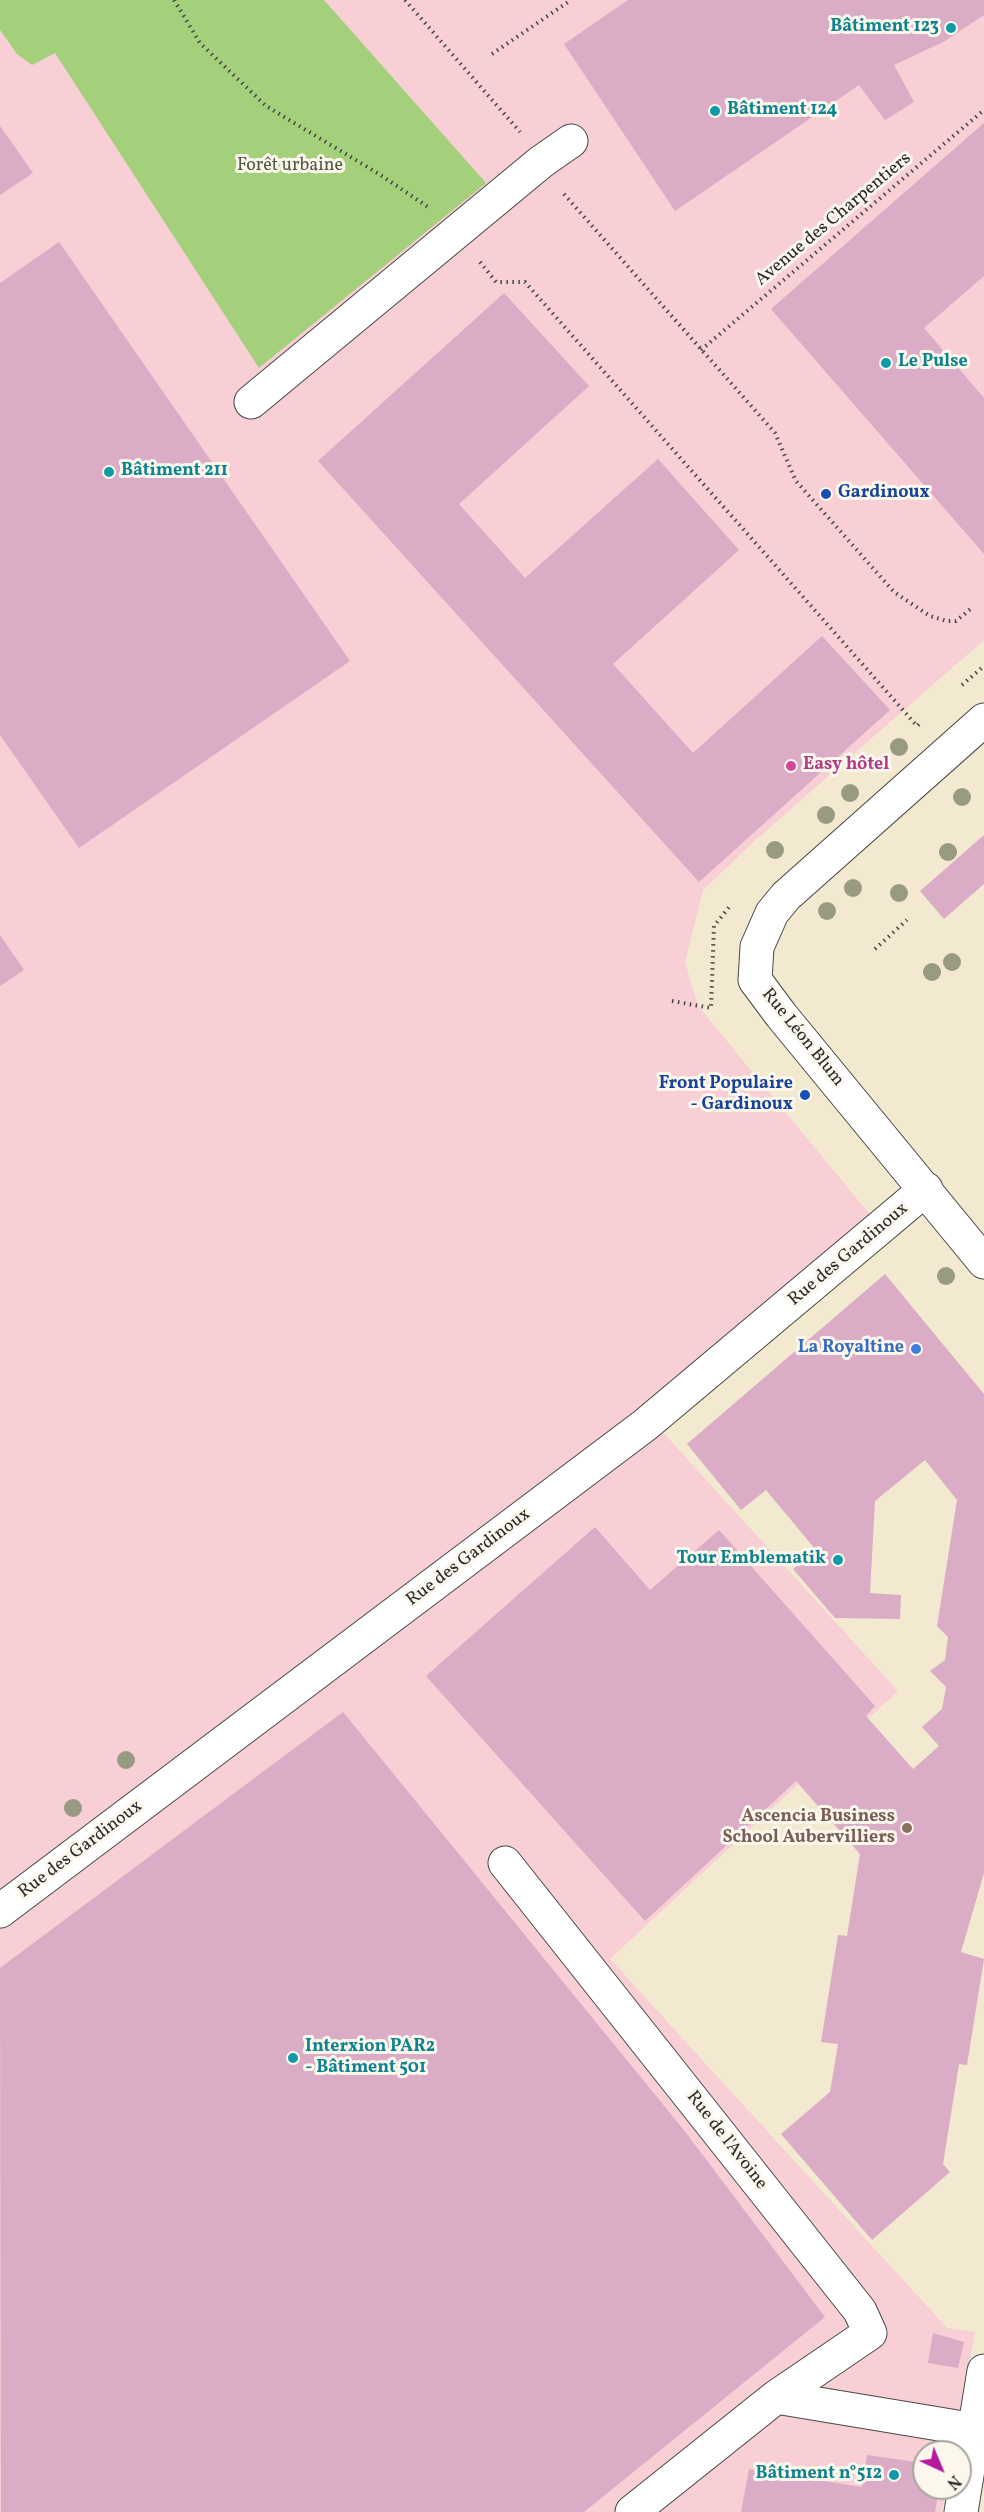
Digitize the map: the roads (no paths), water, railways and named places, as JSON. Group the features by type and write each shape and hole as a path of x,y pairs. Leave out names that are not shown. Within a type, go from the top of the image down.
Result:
{"street":[{"path":"251,402 542,162 571,141"},
{"name":"Rue Léon Blum","path":"984,720 786,896 772,913 757,947 756,980 781,1015 984,1262"},
{"name":"Rue des Gardinoux","path":"0,1911 645,1425 926,1190"},
{"name":"Rue de l'Avoine","path":"505,1863 860,2311 870,2333 776,2397"},
{"path":"961,2512 984,2371"},
{"path":"632,2512 776,2397 975,2430"}],"place":[{"name":"Bâtiment 123","path":"951,28"},
{"name":"Bâtiment 124","path":"715,111"},
{"name":"Le Pulse","path":"886,363"},
{"name":"Bâtiment 211","path":"109,472"},
{"name":"Gardinoux","path":"826,494"},
{"name":"Easy hôtel","path":"791,766"},
{"name":"Front Populaire - Gardinoux","path":"805,1095"},
{"name":"La Royaltine","path":"916,1349"},
{"name":"Tour Emblematik","path":"838,1560"},
{"name":"Ascencia Business School Aubervilliers","path":"907,1828"},
{"name":"Interxion PAR2 - Bâtiment 501","path":"293,2058"},
{"name":"Bâtiment n°512","path":"894,2475"}],"park label":[{"name":"Forêt urbaine","path":"290,167"}]}
